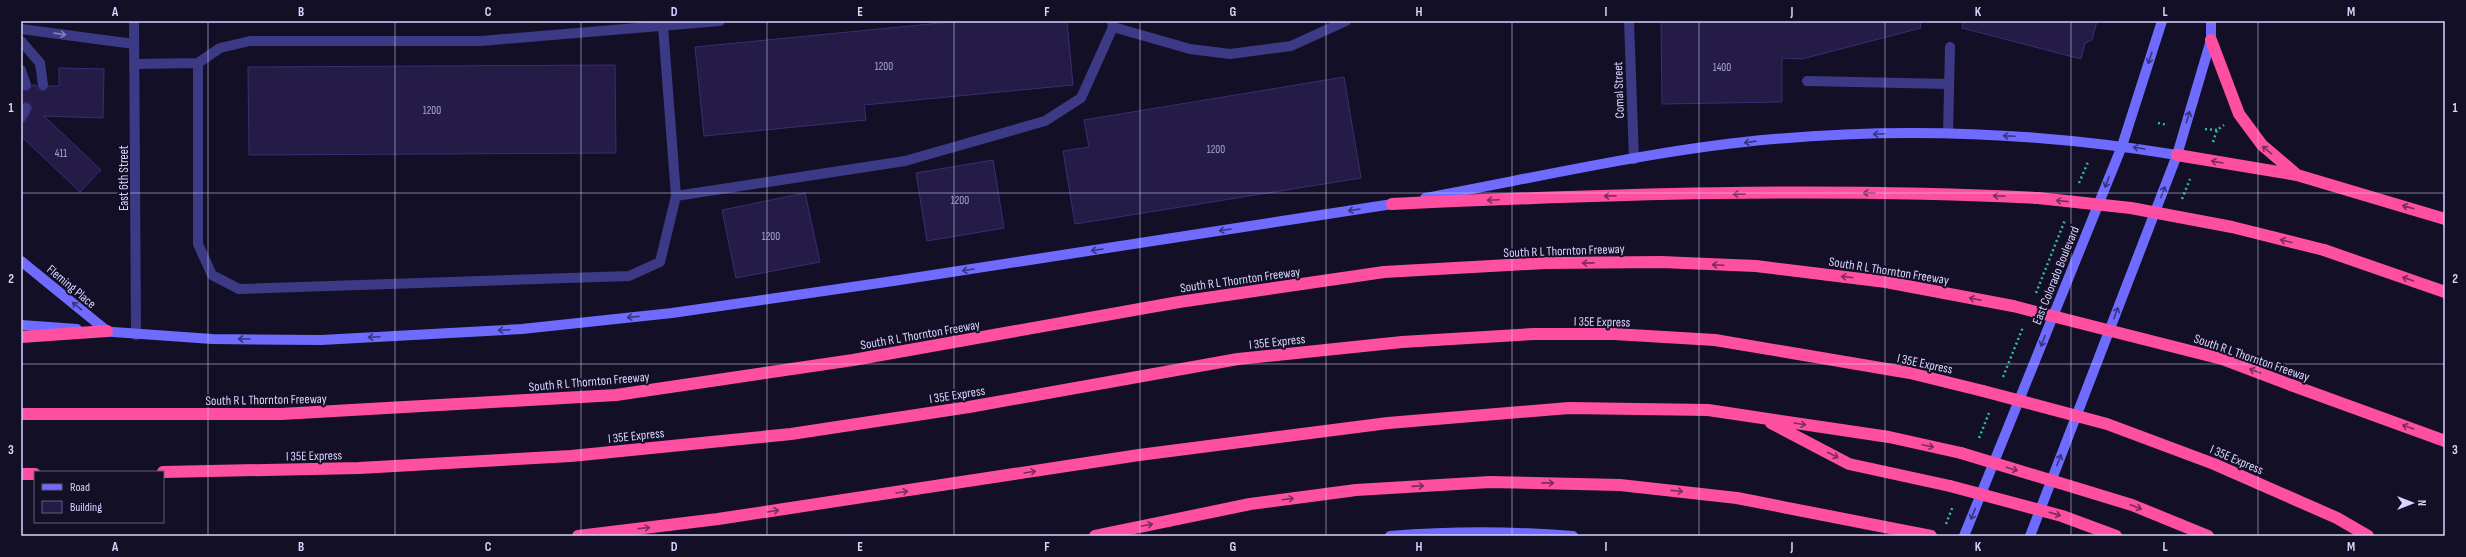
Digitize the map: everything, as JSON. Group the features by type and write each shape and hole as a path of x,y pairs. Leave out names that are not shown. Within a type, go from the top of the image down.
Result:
{"highway":[{"path":"2211,40 2239,114 2262,145 2297,175"},
{"path":"2177,155 2297,175 2445,219"},
{"path":"1392,204 1680,194 1936,193 2038,198 2139,210 2232,227 2324,250 2445,292"},
{"name":"South R L Thornton Freeway","path":"21,414 281,414 616,395 853,360 1179,302 1376,273 1538,264 1661,262 1756,266 1886,282 2014,306 2222,359 2445,441"},
{"path":"21,337 107,331"},
{"name":"I 35E Express","path":"164,472 359,468 595,454 791,434 969,407 1238,359 1402,342 1534,334 1614,334 1715,340 1903,372 1983,390 2107,424 2214,464 2337,518 2368,536"},
{"path":"578,536 718,519 1139,455 1388,423 1569,408 1708,410 1888,437 1961,453 2132,505 2208,536"},
{"path":"1761,418 1850,464 1950,486 2062,516 2116,536"},
{"path":"21,474 34,474"},
{"path":"1095,536 1250,504 1356,490 1490,482 1620,485 1737,498 1931,536"}],"main road":[{"name":"East Colorado Boulevard","path":"1964,536 2122,146 2162,21"},
{"path":"2030,536 2177,155 2211,40 2211,21"},
{"path":"21,325 107,331 136,335 212,339 321,340 522,329 672,312 900,280 1392,204 1634,159 1774,139 1911,132 1948,133 2032,137 2122,146 2177,155"},
{"name":"Fleming Place","path":"21,261 107,331"},
{"path":"1390,536 1439,532 1536,533 1573,536"}],"street":[{"name":"East 6th Street","path":"134,21 136,335"},
{"path":"135,64 198,63 220,48 250,41 481,41 720,21"},
{"path":"676,196 906,161 1045,121 1081,98 1112,24 1190,49 1230,54 1291,46 1346,21"},
{"name":"Comal Street","path":"1629,21 1634,159"},
{"path":"198,63 198,244 212,275 239,289 629,276 660,262 676,196 663,26"},
{"path":"21,28 134,44"},
{"path":"21,41 40,63 44,86"},
{"path":"1948,133 1950,47"},
{"path":"21,70 26,85"},
{"path":"1807,82 1949,84"},
{"path":"21,117 26,108"}],"path":[{"path":"2158,123 2168,125"},
{"path":"2213,143 2217,130 2226,123"},
{"path":"2205,129 2217,130"},
{"path":"2077,189 2089,160"},
{"path":"2034,300 2065,218"},
{"path":"2002,381 2025,322"},
{"path":"1978,440 1990,410"},
{"path":"1944,529 1955,499"}],"building":[{"path":"961,21 1067,21 1073,85 864,105 866,120 704,136 695,47"},
{"path":"1661,21 1920,21 1921,28 1802,59 1782,58 1782,102 1662,104"},
{"path":"1963,21 2097,21 2092,40 2085,43 2081,59 1962,28"},
{"path":"615,65 616,153 249,155 248,67"},
{"path":"59,68 104,69 103,118 44,116 101,170 80,192 21,136 21,123 26,120 32,108 29,102 21,104 21,89 28,91 32,85 36,85 38,89 43,91 49,86 59,86"},
{"path":"1344,77 1361,178 1075,224 1063,151 1089,147 1084,120"},
{"path":"993,160 1004,228 927,241 916,173"},
{"path":"805,193 820,262 736,278 722,210"}]}
